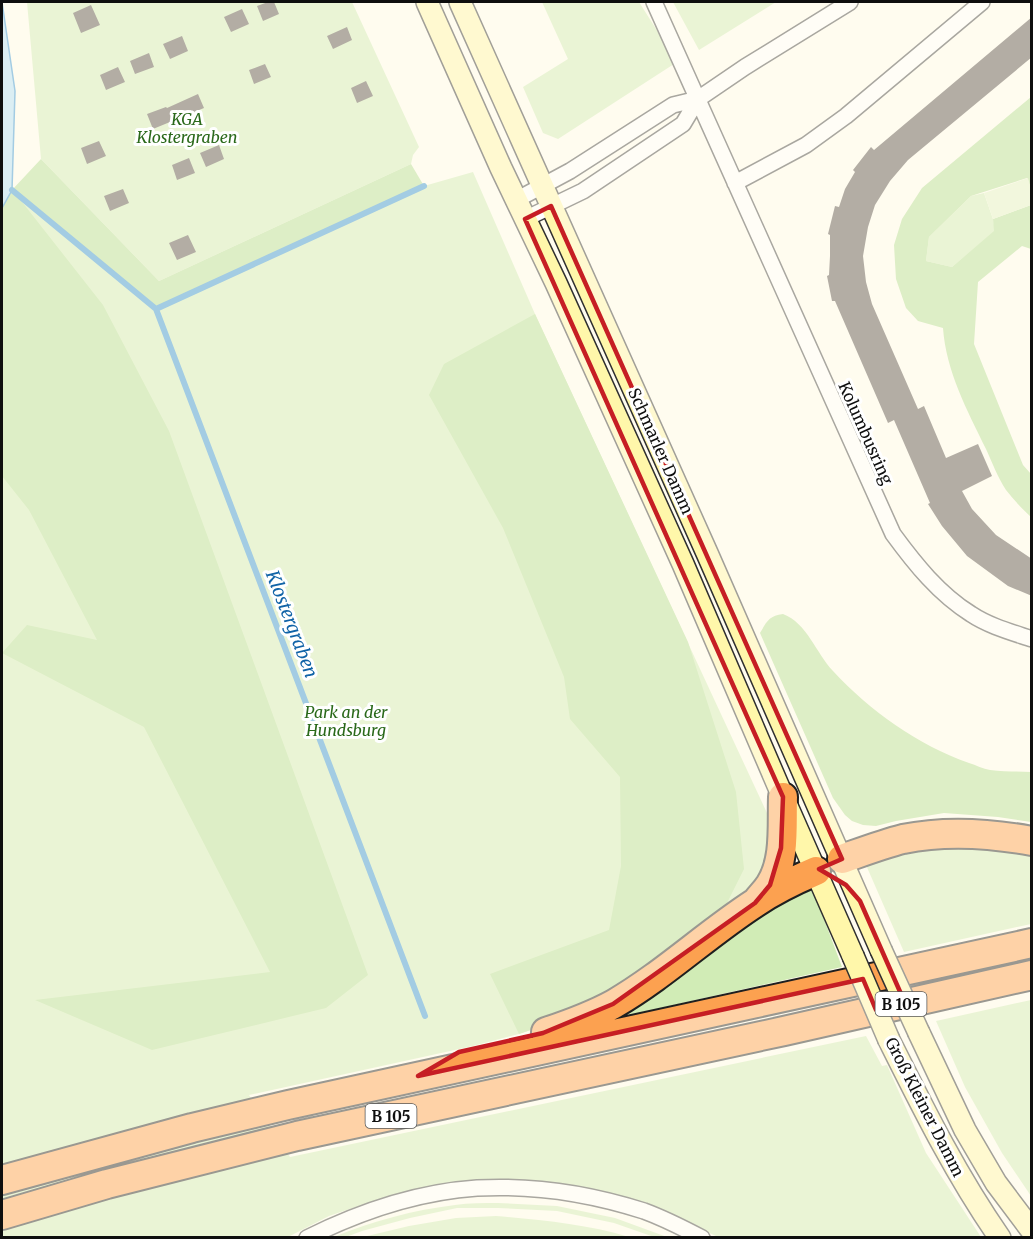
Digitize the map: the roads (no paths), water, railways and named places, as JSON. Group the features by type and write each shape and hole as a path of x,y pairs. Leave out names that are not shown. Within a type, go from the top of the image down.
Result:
{"highway":[{"path":"755,903 770,885 778,867 783,797"},
{"path":"842,859 902,839 950,833 986,834 1032,841"},
{"path":"418,1076 459,1052 543,1033 581,1020 613,1004 649,981 755,903 791,882 816,871"},
{"name":"B 105","path":"2,1180 288,1104 1032,943"},
{"name":"B 105","path":"2,1215 107,1184 297,1136 1027,977"}],"street":[{"name":"Schmarler Damm","path":"427,2 683,564 816,871"},
{"name":"Schmarler Damm","path":"460,2 860,901"},
{"name":"Kolumbusring","path":"654,2 893,534 921,571 947,596 971,614 999,628 1032,639"},
{"path":"520,209 543,186 673,105 698,99 850,2"},
{"path":"735,183 822,134 982,2"},
{"path":"520,209 551,206 583,191 683,124 698,99"},
{"path":"816,871 842,859"},
{"path":"816,871 831,876 846,885 860,901"},
{"name":"Groß Kleiner Damm","path":"816,871 889,1040 928,1120 955,1168 1000,1238"},
{"name":"Groß Kleiner Damm","path":"860,901 965,1130 996,1183 1032,1231"},
{"path":"306,1238 334,1224 417,1197 476,1188 514,1188 563,1192 602,1200 645,1212 702,1238"}],"water":[{"path":"2,2 15,91 12,190 2,208"}],"waterway":[{"path":"156,309 424,186"},
{"name":"Klostergraben","path":"12,190 156,309 425,1016"}],"park label":[{"name":"KGA Klostergraben","path":"187,128"},
{"name":"Park an der Hundsburg","path":"346,721"}]}
